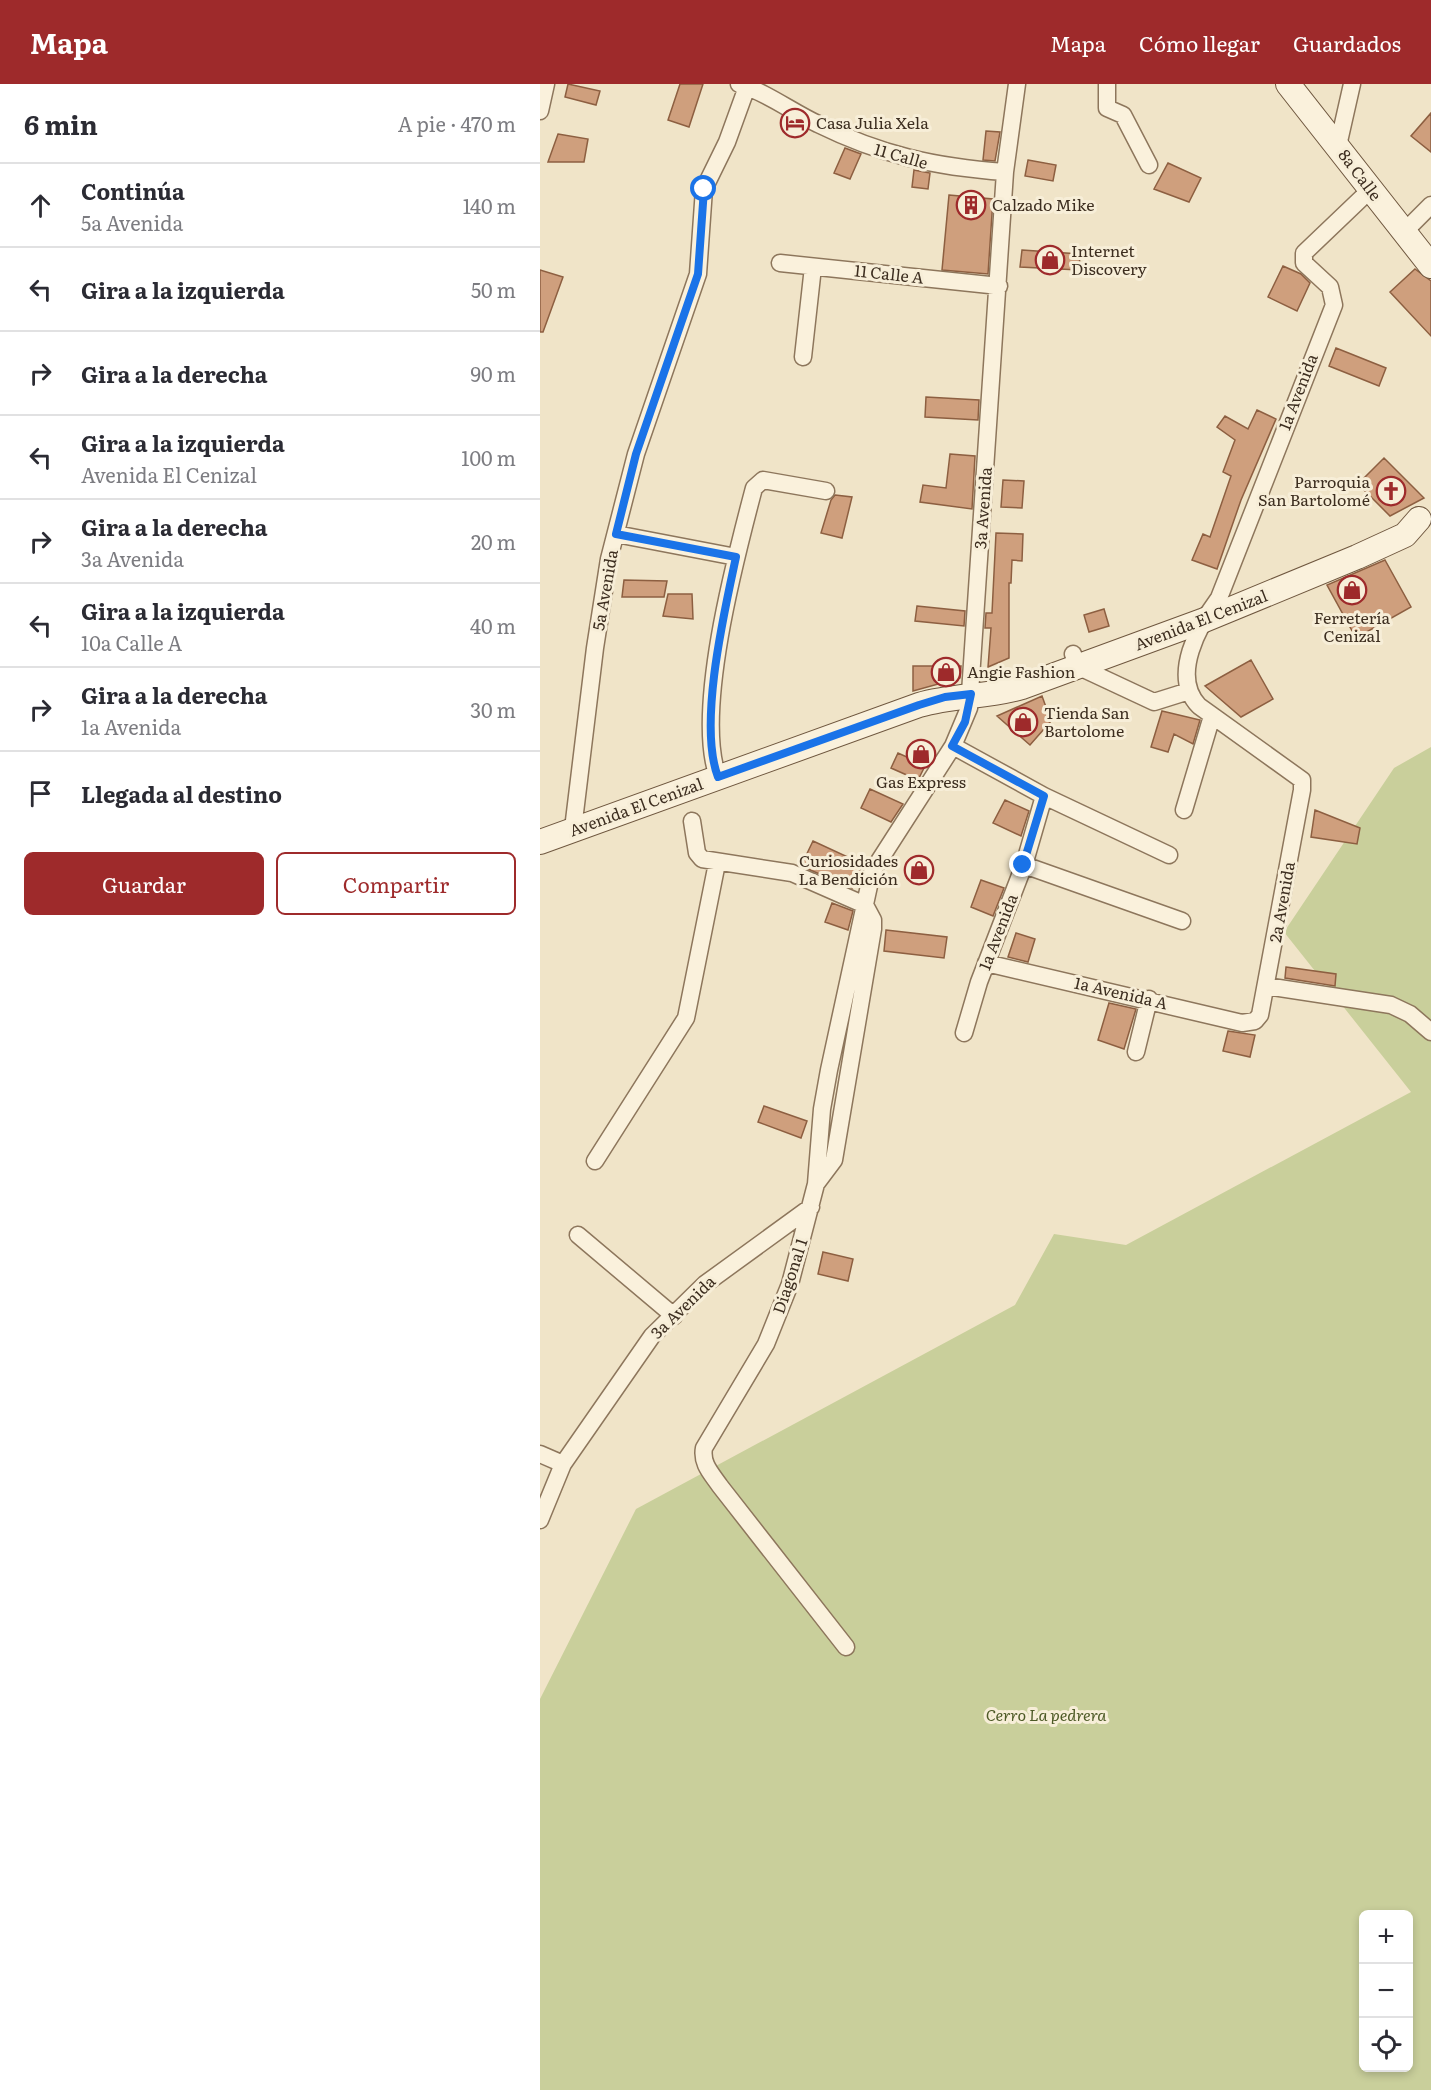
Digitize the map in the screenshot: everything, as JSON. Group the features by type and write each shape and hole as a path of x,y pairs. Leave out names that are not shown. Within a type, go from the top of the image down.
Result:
{"street":[{"path":"540,111 546,84"},
{"name":"3a Avenida","path":"540,1520 563,1464 652,1336 705,1284 811,1207 816,1184 834,1160 873,929 873,920 865,905 872,872 952,746 965,722 971,694 1005,172 1017,84"},
{"path":"1107,84 1107,108 1123,115 1149,165"},
{"name":"8a Calle","path":"1288,84 1431,267"},
{"path":"1338,146 1352,84"},
{"name":"11 Calle","path":"745,85 798,115 878,150 936,166 1005,172"},
{"name":"5a Avenida","path":"573,829 599,619 616,534 636,454 698,274 704,189 727,142 745,85"},
{"name":"1a Avenida","path":"1189,692 1187,673 1202,621 1219,597 1334,305 1330,287 1304,263 1304,253 1370,190"},
{"path":"1404,232 1431,205"},
{"name":"11 Calle A","path":"780,263 999,286"},
{"path":"803,357 813,267"},
{"path":"718,777 711,760 710,728 720,642 736,557 754,488 758,482 766,481 826,491"},
{"name":"Avenida El Cenizal","path":"1075,660 1394,524 1425,516"},
{"name":"Avenida El Cenizal","path":"540,842 919,705 945,697 971,694 1011,674 1075,660 1202,621 1357,558 1405,535 1425,516"},
{"path":"616,534 736,557"},
{"path":"1075,660 1154,702 1189,692 1199,706 1212,716 1184,810"},
{"name":"2a Avenida","path":"1212,716 1302,780 1262,1010 1255,1021"},
{"path":"952,746 1044,796 1169,855"},
{"name":"1a Avenida","path":"964,1033 986,963 1023,865 1044,796"},
{"path":"692,821 699,857 717,863 792,873 865,905"},
{"path":"595,1161 686,1018 717,863"},
{"path":"1023,865 1182,921"},
{"name":"1a Avenida A","path":"986,963 1149,999 1242,1023 1255,1021"},
{"path":"1266,986 1391,1005 1410,1014 1431,1032"},
{"path":"1136,1052 1149,999"},
{"name":"Diagonal 1","path":"811,1207 790,1284 766,1344 704,1448 704,1461 846,1647"},
{"path":"578,1235 674,1316"},
{"path":"540,1454 563,1464"}],"green space":[{"name":"Cerro La pedrera","path":"1431,747 1431,2090 540,2090 540,1699 636,1509 1015,1305 1054,1234 1126,1245 1411,1092 1284,932 1394,768"}],"building":[{"path":"568,84 600,91 596,105 565,97"},
{"path":"680,84 703,84 689,127 668,120"},
{"path":"1431,113 1431,152 1411,136"},
{"path":"986,131 1000,132 995,161 983,160"},
{"path":"558,134 588,139 584,162 548,162"},
{"path":"845,148 861,154 850,179 834,173"},
{"path":"1028,160 1056,165 1053,181 1025,176"},
{"path":"1168,163 1201,178 1189,202 1154,189"},
{"path":"914,170 930,173 928,189 912,187"},
{"path":"949,195 993,199 988,274 942,270"},
{"name":"Internet Discovery","path":"1022,250 1080,254 1079,270 1020,267"},
{"path":"1283,266 1301,274 1310,283 1297,311 1268,297"},
{"path":"1415,269 1431,281 1431,336 1390,292"},
{"path":"540,270 563,277 543,332 540,332"},
{"path":"1336,348 1386,368 1379,386 1329,366"},
{"path":"926,397 979,400 978,420 925,417"},
{"path":"1257,410 1276,419 1241,500 1217,569 1192,560 1203,534 1210,537 1231,476 1223,472 1235,440 1217,427 1225,416 1248,429"},
{"path":"950,454 975,456 972,509 920,502 923,485 946,488"},
{"name":"Parroquia San Bartolomé","path":"1384,458 1424,498 1390,516 1358,484"},
{"path":"1003,480 1024,481 1022,508 1001,507"},
{"path":"835,495 852,497 842,538 821,533 831,500"},
{"path":"996,533 1023,534 1022,561 1012,560 1011,583 1009,583 1009,658 988,667 991,628 985,628 986,613 992,613"},
{"path":"1385,560 1411,607 1356,638 1327,585"},
{"path":"624,580 667,581 664,597 622,597"},
{"path":"668,594 692,594 693,619 663,616"},
{"path":"917,606 965,611 964,626 915,621"},
{"path":"1104,609 1109,626 1089,632 1084,615"},
{"path":"1251,660 1273,699 1241,717 1205,686"},
{"path":"913,666 961,666 960,678 913,691"},
{"name":"Tienda San Bartolome","path":"1042,696 1051,721 1030,745 997,716"},
{"path":"1162,711 1200,720 1193,744 1174,734 1168,752 1151,747"},
{"path":"916,743 933,750 918,780 891,768 898,753 909,758"},
{"path":"870,789 903,804 891,822 861,808"},
{"path":"1005,800 1029,811 1021,836 993,823"},
{"path":"1315,810 1360,828 1357,844 1311,837"},
{"path":"813,841 863,864 852,888 801,866"},
{"path":"981,880 1004,888 993,916 971,907"},
{"path":"832,903 853,911 848,930 825,922"},
{"path":"886,930 947,937 944,958 884,951"},
{"path":"1016,933 1035,939 1028,962 1008,957"},
{"path":"1286,967 1336,974 1335,986 1285,978"},
{"path":"1109,1003 1136,1009 1124,1049 1098,1040"},
{"path":"1228,1031 1255,1035 1250,1057 1223,1051"},
{"path":"764,1106 807,1121 801,1138 758,1122"},
{"path":"823,1252 853,1259 848,1281 818,1274"}],"place":[{"name":"Casa Julia Xela","path":"795,123"},
{"name":"Calzado Mike","path":"971,205"},
{"name":"Internet Discovery","path":"1050,260"},
{"name":"Parroquia San Bartolomé","path":"1391,491"},
{"name":"Ferretería Cenizal","path":"1352,590"},
{"name":"Angie Fashion","path":"946,672"},
{"name":"Tienda San Bartolome","path":"1023,722"},
{"name":"Gas Express","path":"921,754"},
{"name":"Curiosidades La Bendición","path":"919,870"}],"route":[{"path":"704,189 698,274 642,434 616,534 736,557 720,642 710,728 711,760 718,777 919,705 945,697 971,694 965,722 952,746 1044,796 1023,865"}]}
